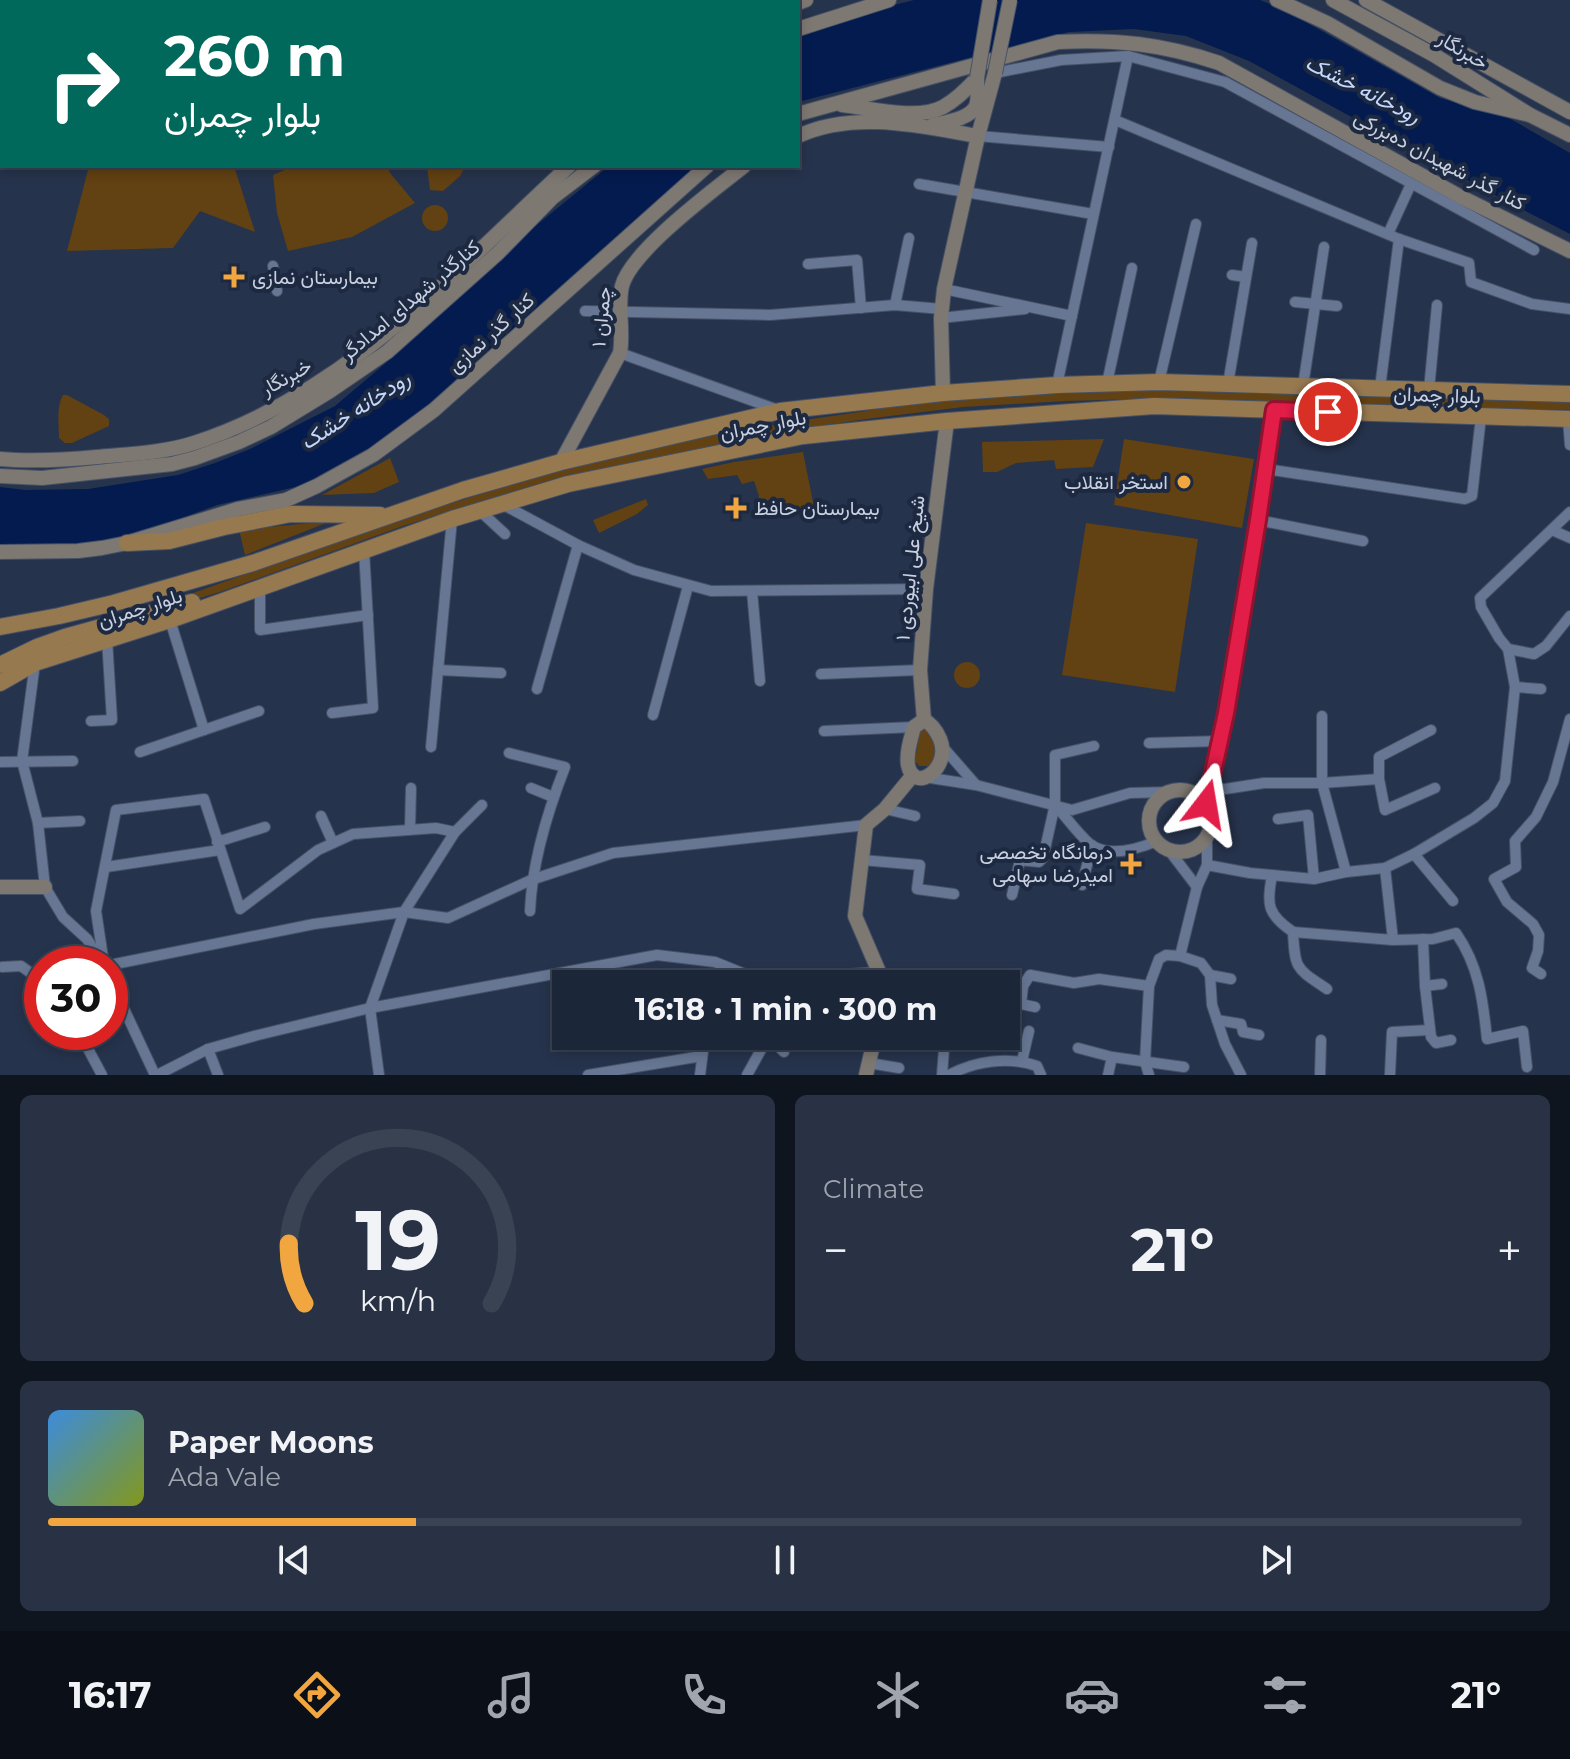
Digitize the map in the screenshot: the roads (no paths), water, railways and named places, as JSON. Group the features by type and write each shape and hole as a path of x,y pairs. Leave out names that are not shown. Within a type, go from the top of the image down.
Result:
{"main road":[{"path":"800,28 889,0"},
{"path":"927,127 970,113 976,106 977,78 990,0"},
{"path":"943,393 941,313 944,289 1010,0"},
{"path":"1277,0 1327,23 1440,88 1475,102 1530,115"},
{"name":"خبرنگار","path":"1333,0 1434,55 1530,115 1570,135"},
{"name":"خبرنگار","path":"1366,0 1570,112"},
{"name":"کنار گذر شهیدان ده‌بزرکی","path":"833,103 1058,42 1099,40 1162,47 1219,63 1461,197 1570,251"},
{"path":"800,113 833,103 922,114 941,108 977,78"},
{"path":"800,135 834,125 883,122 978,136"},
{"path":"552,198 582,168"},
{"name":"کنارگذر شهدای امدادگر","path":"0,476 42,478 172,464 239,442 271,427 387,352 498,253 552,198 591,168"},
{"name":"کنار گذر نمازی","path":"0,552 78,551 127,543 238,509 286,500 317,486 373,455 434,410 705,168"},
{"name":"چمران ۱","path":"561,462 620,353 622,287 628,271 644,251 742,168"},
{"name":"خبرنگار","path":"0,459 47,461 169,449 237,426 272,409 338,371 379,341 565,169"},
{"name":"بلوار چمران","path":"0,627 114,603 253,563 463,490 561,462 780,411 943,393 1107,383 1570,394"},
{"name":"بلوار چمران","path":"2,675 170,620 452,519 568,484 803,436 947,421 1154,406 1569,419"},
{"path":"1207,797 1202,799 1184,790 1170,792 1159,799 1150,817 1151,830 1163,845 1175,851 1189,850 1207,837 1211,820 1207,797 1221,741 1274,410"},
{"name":"شیخ علی ابیوردی ۱","path":"919,776 908,766 908,755 919,724 926,589 947,421"},
{"path":"127,543 169,541 291,514 394,515"},
{"path":"0,652 62,628 129,612 189,591 253,563"},
{"path":"2,675 37,647 65,637 260,587"},
{"path":"880,970 855,916 866,825 919,776 931,775 938,768 942,746 929,723 919,724"},
{"path":"0,887 45,887"}],"street":[{"path":"995,73 1061,60 1128,56 1225,82 1534,250"},
{"path":"1057,385 1128,56"},
{"path":"1115,120 1399,239 1469,263 1471,282 1532,304 1570,309"},
{"path":"978,136 1109,147"},
{"path":"919,184 1093,214"},
{"path":"1388,234 1411,184"},
{"path":"1159,382 1196,224"},
{"path":"895,305 909,238"},
{"path":"1380,388 1399,239"},
{"path":"1228,384 1252,243"},
{"path":"1303,386 1324,247"},
{"path":"808,264 857,260 861,308"},
{"path":"273,266 277,291"},
{"path":"1107,383 1132,268"},
{"path":"1232,275 1246,277"},
{"path":"944,289 1072,316"},
{"path":"1295,302 1337,306"},
{"path":"585,311 770,315 895,305 941,313 1035,308"},
{"path":"1429,390 1437,305"},
{"path":"620,353 780,411"},
{"path":"1266,469 1465,499 1472,496 1481,417"},
{"path":"1569,419 1570,445"},
{"path":"502,504 578,545 634,570 711,591 926,589"},
{"path":"480,511 505,534"},
{"path":"1207,865 1272,876 1314,879 1385,868 1414,854 1493,803 1505,781 1515,687 1508,649 1481,607 1480,598 1570,512"},
{"path":"431,747 452,519"},
{"path":"1258,520 1363,541"},
{"path":"1552,530 1570,538"},
{"path":"537,689 578,545"},
{"path":"332,713 373,708 364,550"},
{"path":"653,715 688,586"},
{"path":"260,587 260,630 368,615"},
{"path":"752,591 760,681"},
{"path":"1508,649 1534,654 1546,646 1570,616"},
{"path":"170,620 204,730"},
{"path":"91,721 112,720 107,639"},
{"path":"35,663 22,761 38,823 45,887 63,917 91,946"},
{"path":"438,670 501,673"},
{"path":"821,674 920,670"},
{"path":"1515,687 1541,689"},
{"path":"140,752 259,711"},
{"path":"1322,716 1322,783 1346,872"},
{"path":"1541,974 1532,968 1539,935 1533,924 1507,902 1494,879 1516,867 1515,841 1536,817 1553,782 1570,719"},
{"path":"824,731 919,724"},
{"path":"1431,730 1379,757 1379,779 1385,810 1435,788"},
{"path":"1149,743 1221,741"},
{"path":"942,746 976,785"},
{"path":"1012,895 1020,860 1039,862 1043,858 1055,804 1055,755 1094,746"},
{"path":"509,753 565,767 553,797 531,880 530,911"},
{"path":"0,762 73,761"},
{"path":"919,776 976,785 1072,810 1130,793 1170,792"},
{"path":"1207,797 1225,789 1264,783 1379,779"},
{"path":"410,829 411,788"},
{"path":"531,788 553,797"},
{"path":"101,946 96,911 116,810 204,799 240,909 318,850 353,834 436,828 455,832"},
{"path":"1055,804 1092,845 1102,849 1119,851 1163,845 1197,887"},
{"path":"379,1075 370,1008 404,912 455,832 482,805"},
{"path":"885,809 915,816"},
{"path":"1278,819 1308,815 1314,879"},
{"path":"321,816 333,843"},
{"path":"38,823 80,821"},
{"path":"128,961 314,924 404,912 448,918 531,880 613,853 866,825"},
{"path":"106,867 163,859 218,846 265,827"},
{"path":"1180,956 1197,887 1207,865 1207,837"},
{"path":"1082,885 1092,845"},
{"path":"1414,854 1453,901"},
{"path":"862,860 920,865 917,889 954,894"},
{"path":"1385,868 1393,940"},
{"path":"1272,876 1270,908 1278,922 1293,932 1393,940 1433,939 1456,933 1472,957 1484,1004 1487,1039 1523,1031 1527,1067"},
{"path":"1293,932 1298,967 1327,989"},
{"path":"1423,939 1431,1037 1436,1043 1451,1040"},
{"path":"576,970 657,955 715,962 735,970"},
{"path":"1149,1075 1145,1062 1149,986 1159,959 1166,955 1201,963 1210,975 1212,1005 1225,1044 1241,1075"},
{"path":"2,967 24,968"},
{"path":"128,1017 156,1075 208,1049 258,1035 370,1008 552,974"},
{"path":"1035,1007 1021,1004 1023,986 1030,975 1074,983 1099,979 1149,986"},
{"path":"1210,975 1231,979"},
{"path":"1425,986 1442,984"},
{"path":"1217,1020 1241,1024 1243,1032 1259,1035"},
{"path":"1390,1074 1392,1032 1430,1030"},
{"path":"1022,1061 1029,1031"},
{"path":"1320,1075 1321,1040"},
{"path":"1078,1048 1112,1057 1184,1067"},
{"path":"208,1049 218,1075"},
{"path":"89,1050 102,1075"},
{"path":"700,1075 703,1050"},
{"path":"747,1075 761,1050"},
{"path":"942,1075 944,1050"},
{"path":"588,1075 702,1056"},
{"path":"1108,1075 1112,1057"},
{"path":"949,1075 984,1063 1022,1061 1037,1066 1041,1075"},
{"path":"867,1069 899,1068"}],"water":[{"name":"رودخانه خشک","path":"914,0 1260,0 1283,9 1440,98 1507,117 1570,153 1570,234 1249,61 1186,36 1134,29 1069,32 800,101 800,37 867,12"},
{"name":"رودخانه خشک","path":"607,168 697,168 427,407 368,449 304,485 217,505 103,544 0,544 0,487 25,490 88,489 178,475 250,449 335,406 387,362 505,251"}],"place":[{"name":"بیمارستان نمازی","path":"234,277"},
{"name":"استخر انقلاب","path":"1184,482"},
{"name":"بیمارستان حافظ","path":"736,508"},
{"name":"درمانگاه تخصصی امیدرضا سهامی","path":"1131,864"}]}
